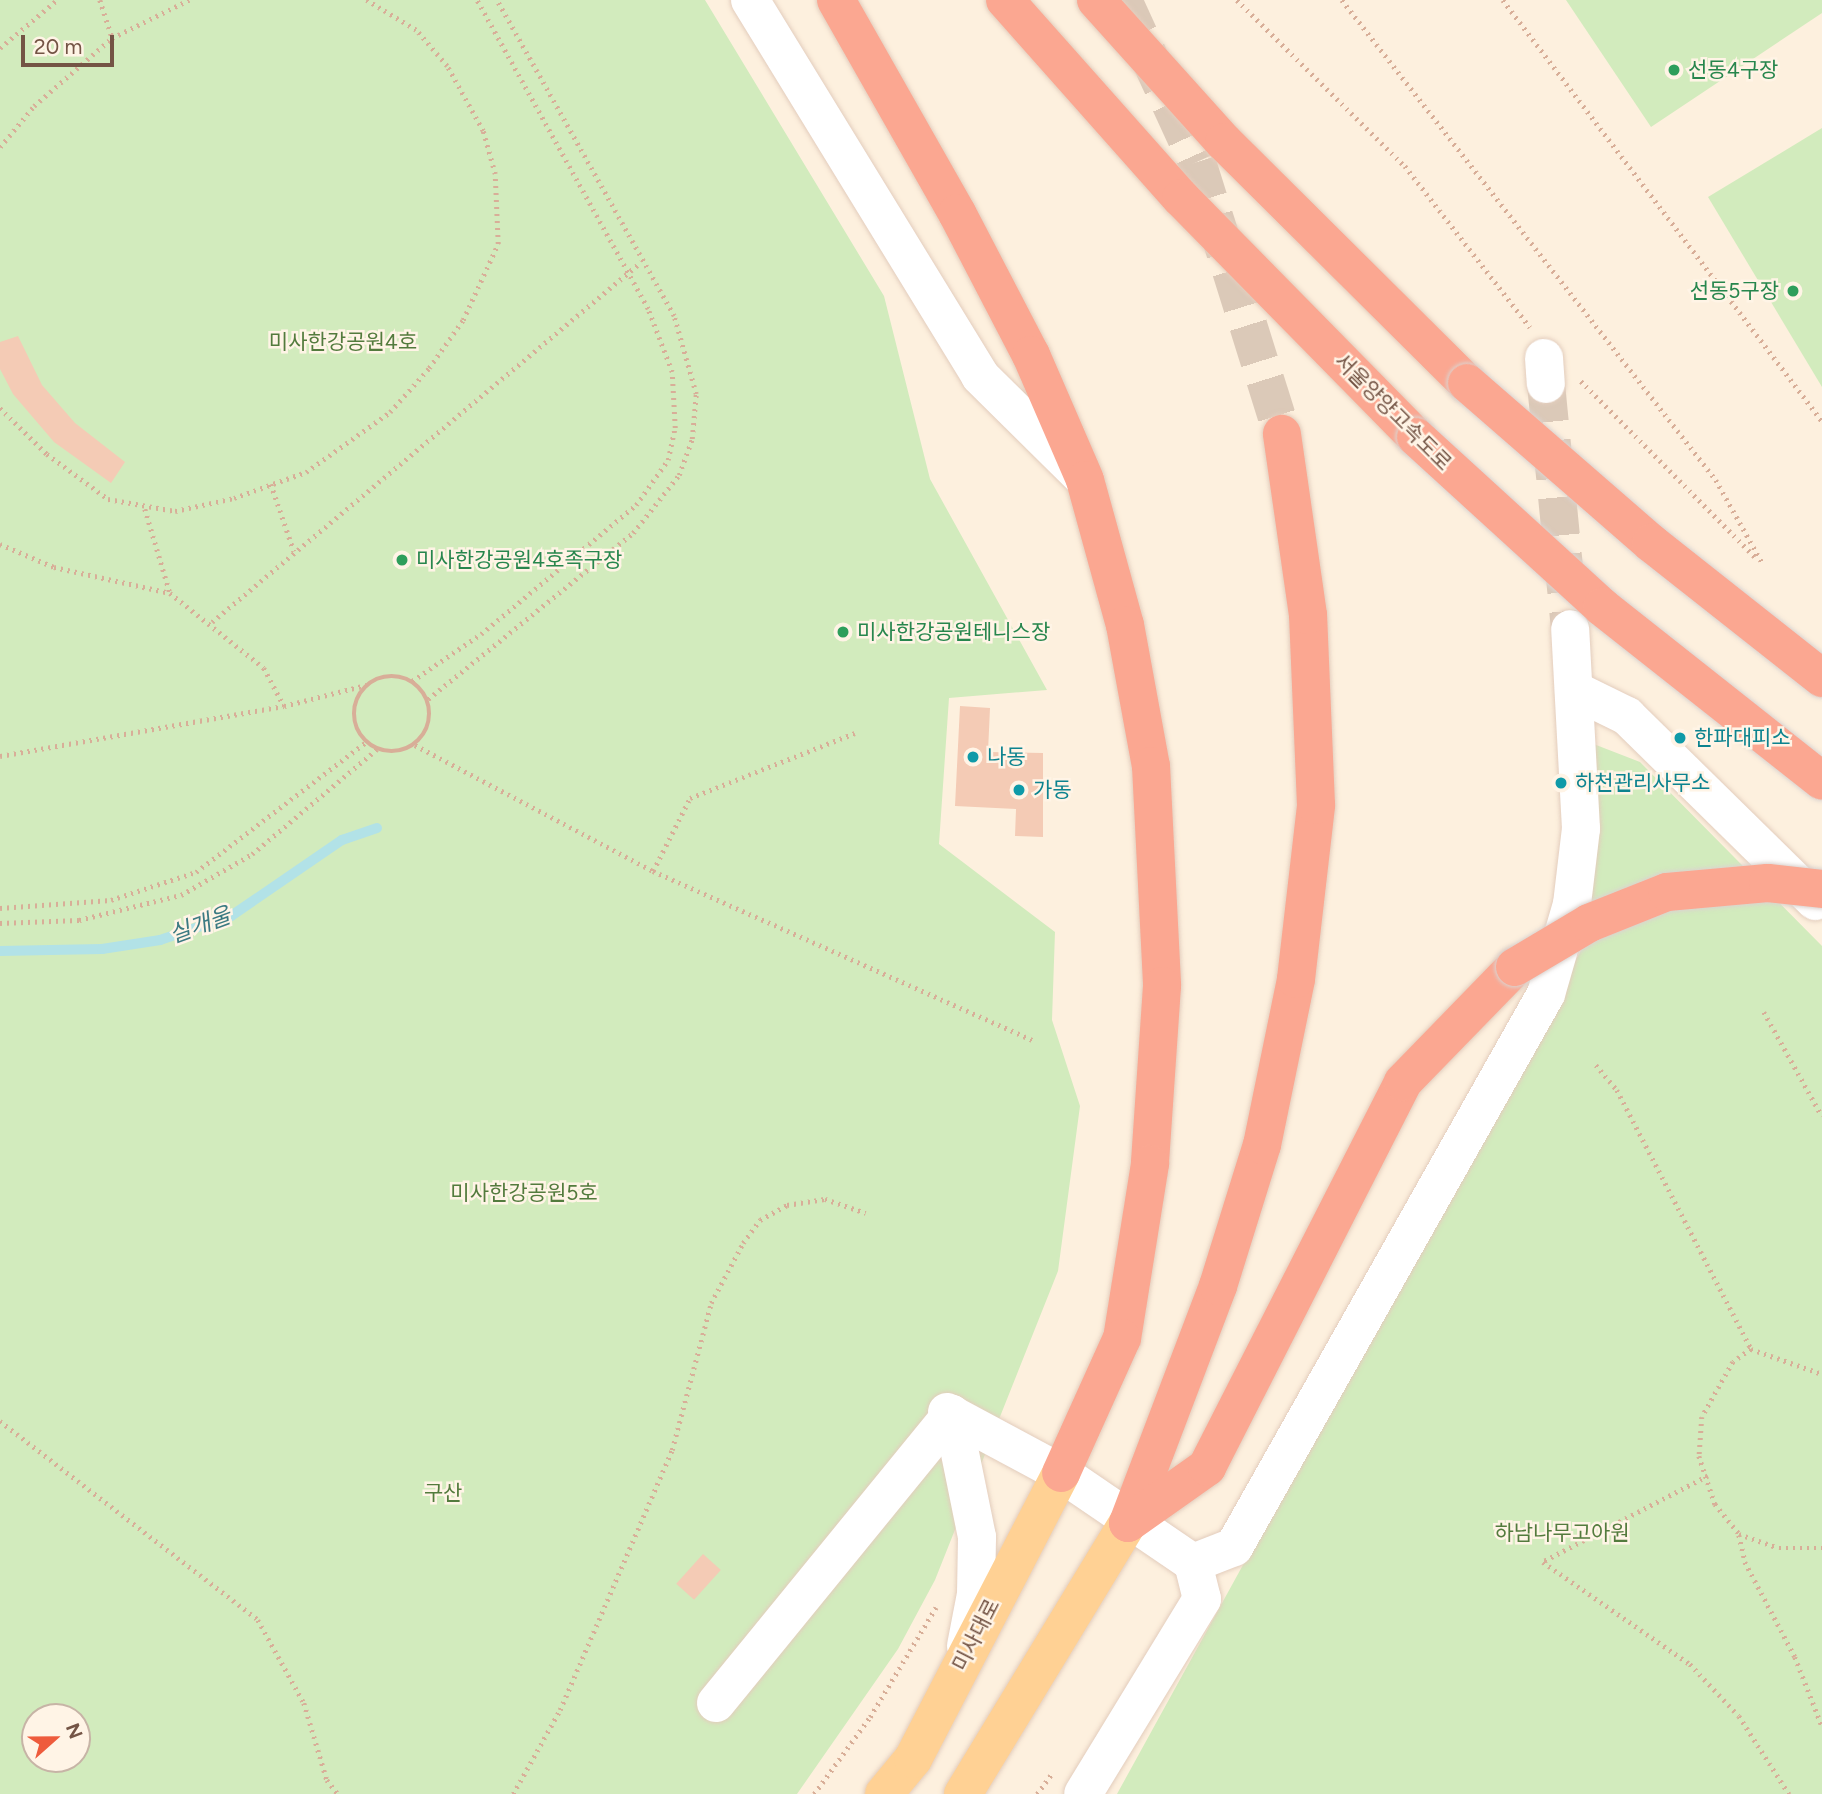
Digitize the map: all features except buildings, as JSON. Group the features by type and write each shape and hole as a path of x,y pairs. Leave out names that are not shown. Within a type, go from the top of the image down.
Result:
{"highway":[{"path":"836,0 964,225 1085,480 1125,625 1151,766 1162,986 1150,1164 1122,1338 1060,1472"},
{"name":"서울양양고속도로","path":"1006,0 1181,198 1416,438 1602,607 1822,780"},
{"path":"1096,0 1224,142 1467,383 1651,543 1822,678"},
{"path":"1128,1523 1218,1286 1262,1145 1296,979 1316,804 1308,615 1282,434"},
{"path":"1128,1523 1207,1468 1403,1082 1515,968 1589,923 1667,892 1768,883 1822,889"}],"main road":[{"name":"미사대로","path":"884,1794 913,1759 1060,1472"},
{"path":"963,1794 1128,1523"}],"street":[{"path":"750,0 980,376 1085,480"},
{"path":"1193,1563 1234,1547 1546,994 1572,904 1581,829 1570,629"},
{"path":"1574,690 1627,716 1822,907"},
{"path":"949,1413 1060,1472 1128,1523 1193,1563 1202,1598 1083,1794"},
{"path":"949,1413 976,1537 976,1594 963,1659"},
{"path":"716,1703 949,1413"}],"path":[{"path":"0,48 57,0"},
{"path":"100,0 112,38"},
{"path":"0,147 34,106 112,38 189,0"},
{"path":"0,408 82,483 145,509 203,506 306,472 390,412 463,320 498,244 495,174 468,100 416,30 366,0"},
{"path":"412,681 481,634 636,505 668,460 677,398 672,372 648,309 626,275 477,0"},
{"path":"428,699 634,533 679,475 692,439 696,394 674,316 641,262 497,0"},
{"path":"1237,0 1405,166 1543,343 1554,371 1763,564 1716,480 1342,0"},
{"path":"1503,0 1822,421"},
{"path":"212,622 641,262"},
{"path":"271,484 294,551"},
{"path":"145,509 170,593"},
{"path":"0,544 54,567 170,593 212,622 264,668 284,706"},
{"path":"0,756 284,706 366,685 388,675 412,681 428,699 429,724 415,745"},
{"path":"366,685 354,719 366,742 377,749"},
{"path":"653,871 690,798 855,733"},
{"path":"0,908 111,900 196,872 366,742"},
{"path":"0,923 79,920 181,895 252,854 377,749 415,745 653,871 1032,1040"},
{"path":"1764,1012 1822,1116"},
{"path":"1596,1065 1617,1090 1751,1349 1822,1374"},
{"path":"513,1794 561,1710 672,1450 712,1303 743,1243 760,1220 787,1205 825,1199 866,1213"},
{"path":"1751,1349 1733,1362 1702,1417 1699,1456 1708,1475 1715,1504 1739,1534 1745,1562 1795,1657 1822,1726"},
{"path":"0,1421 258,1620 304,1703 327,1780 338,1794"},
{"path":"1708,1475 1543,1562 1690,1664 1739,1716 1789,1794"},
{"path":"1739,1534 1779,1548 1822,1548"},
{"path":"814,1794 893,1682 940,1597"}],"green space":[{"name":"미사한강공원5호","path":"0,0 705,0 884,296 930,479 1047,690 949,698 939,844 1055,932 1052,1020 1080,1106 1058,1271 935,1580 898,1649 797,1794 0,1794"},
{"name":"선동4구장","path":"1566,0 1822,0 1822,13 1651,127"},
{"name":"선동5구장","path":"1822,128 1822,387 1708,197"},
{"name":"하남나무고아원","path":"1591,743 1640,762 1822,946 1822,1794 1117,1794 1584,945"}],"waterway":[{"name":"실개울","path":"0,951 102,949 160,940 231,916 342,840 377,828"}],"tunnel":[{"path":"1123,0 1197,162 1282,434"},
{"path":"1546,384 1570,629"}],"place":[{"name":"선동4구장","path":"1674,70"},
{"name":"선동5구장","path":"1793,291"},
{"name":"미사한강공원4호족구장","path":"402,560"},
{"name":"미사한강공원테니스장","path":"843,632"},
{"name":"한파대피소","path":"1680,738"},
{"name":"나동","path":"973,757"},
{"name":"하천관리사무소","path":"1561,783"},
{"name":"가동","path":"1019,790"}],"park label":[{"name":"미사한강공원4호","path":"343,342"},
{"name":"구산","path":"443,1493"}]}
